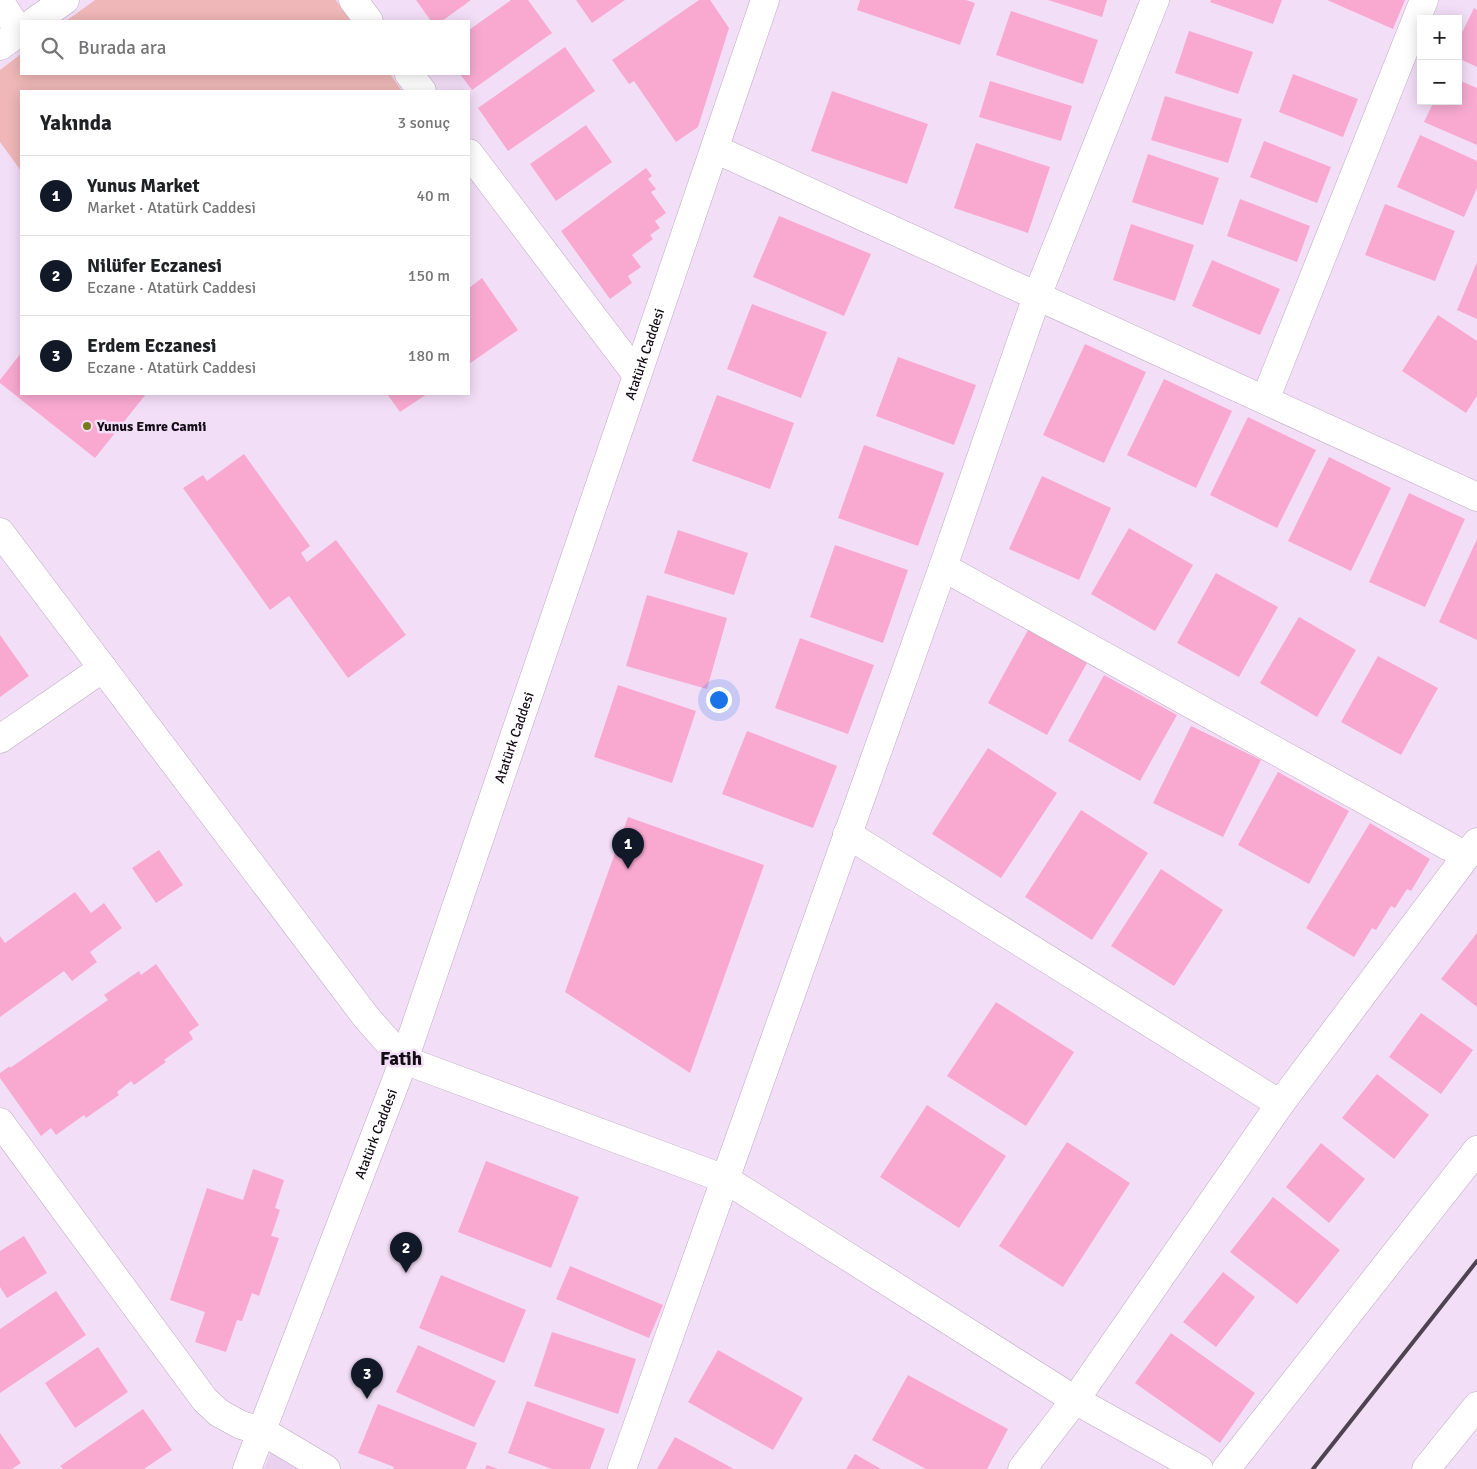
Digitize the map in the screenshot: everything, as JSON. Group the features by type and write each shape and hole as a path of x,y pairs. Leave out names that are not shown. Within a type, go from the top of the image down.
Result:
{"street":[{"path":"37,20 65,0"},
{"path":"353,0 368,20"},
{"path":"622,1469 943,567 1036,296 1155,0"},
{"path":"1265,400 1424,0"},
{"path":"0,2 19,33"},
{"name":"Atatürk Caddesi","path":"247,1469 404,1060 715,149 759,4"},
{"path":"410,75 421,90"},
{"path":"715,149 1265,400 1475,493"},
{"path":"470,154 637,375"},
{"path":"0,532 366,1016 404,1060 725,1180 1075,1400 1199,1469"},
{"path":"943,567 1472,849 1280,1104 1075,1400 1022,1469"},
{"path":"0,739 102,668"},
{"path":"847,834 1280,1104"},
{"path":"0,1122 205,1400 219,1413 262,1432 326,1469"},
{"path":"1226,1469 1477,1150"},
{"path":"1426,1469 1477,1406"}],"shaded area":[{"path":"95,0 336,0 350,20 67,20"},
{"path":"20,55 20,75 391,75 401,90 20,90 20,170 0,142 0,70"},
{"path":"274,1444 313,1469 264,1469"}],"building":[{"path":"416,0 471,0 443,20 430,20"},
{"path":"511,0 528,0 552,33 472,90 461,75 470,75 470,29"},
{"path":"576,0 625,0 592,23"},
{"path":"699,0 710,0 729,28 698,127 676,142 634,81 629,84 612,60"},
{"path":"860,0 966,0 975,3 960,45 857,10"},
{"path":"1048,0 1107,0 1102,17"},
{"path":"1211,0 1282,0 1273,24 1210,2"},
{"path":"1327,0 1405,0 1393,29"},
{"path":"1474,8 1477,10 1477,67 1462,60 1462,33"},
{"path":"1011,11 1098,40 1083,84 996,55"},
{"path":"1189,31 1253,52 1238,94 1175,73"},
{"path":"565,47 595,91 508,151 478,108"},
{"path":"1293,74 1358,99 1343,137 1279,112"},
{"path":"990,81 1072,106 1061,141 979,117"},
{"path":"1462,82 1477,88 1477,145 1424,122 1432,105 1462,105"},
{"path":"832,91 928,124 907,184 811,151"},
{"path":"1165,96 1242,119 1228,163 1151,140"},
{"path":"586,125 612,162 556,201 530,164"},
{"path":"1420,135 1477,161 1477,188 1464,217 1397,187"},
{"path":"1264,141 1331,167 1317,203 1250,177"},
{"path":"976,143 1050,167 1028,233 954,208"},
{"path":"1148,154 1219,178 1203,225 1132,202"},
{"path":"646,168 652,176 648,179 656,189 651,192 666,213 655,221 660,228 650,235 653,239 632,255 641,267 628,276 632,283 610,299 561,231"},
{"path":"1240,199 1310,226 1297,262 1227,236"},
{"path":"1385,204 1455,231 1435,281 1365,255"},
{"path":"779,216 871,254 844,316 753,277"},
{"path":"1131,224 1194,245 1175,301 1113,280"},
{"path":"1212,260 1280,289 1260,335 1192,306"},
{"path":"1477,262 1477,319 1457,310"},
{"path":"482,278 518,330 470,363 470,287"},
{"path":"752,304 827,332 801,398 727,369"},
{"path":"1438,315 1477,341 1477,396 1466,413 1402,371"},
{"path":"1085,344 1146,372 1104,463 1043,435"},
{"name":"Yunus Emre Camii","path":"20,354 20,395 145,395 95,458 0,383 0,380"},
{"path":"898,357 976,385 954,445 876,416"},
{"path":"1164,379 1232,411 1196,488 1127,455"},
{"path":"388,395 426,395 400,412"},
{"path":"717,395 794,423 770,489 692,461"},
{"path":"1248,417 1316,450 1277,528 1210,495"},
{"path":"864,445 944,473 918,546 838,518"},
{"path":"244,454 310,546 301,553 307,562 336,540 406,635 348,678 289,596 270,610 183,488 203,475 207,481"},
{"path":"1329,457 1391,488 1351,571 1288,541"},
{"path":"1042,476 1111,508 1079,580 1009,549"},
{"path":"1409,493 1465,519 1425,607 1369,582"},
{"path":"1129,528 1193,565 1155,631 1091,594"},
{"path":"678,530 748,553 734,595 664,573"},
{"path":"1477,539 1477,640 1439,622"},
{"path":"835,545 908,570 883,643 810,617"},
{"path":"1216,573 1278,607 1239,677 1177,643"},
{"path":"647,595 727,618 707,689 626,666"},
{"path":"1299,617 1356,650 1317,717 1260,683"},
{"path":"1028,630 1087,663 1047,735 988,703"},
{"path":"0,635 29,676 0,697"},
{"path":"800,638 874,665 848,734 775,708"},
{"path":"1378,656 1438,688 1401,755 1341,722"},
{"path":"1104,675 1177,715 1140,781 1068,741"},
{"path":"618,685 696,711 672,783 594,757"},
{"path":"1191,726 1261,760 1223,837 1153,803"},
{"path":"747,731 837,766 813,828 722,794"},
{"path":"988,748 1057,793 1001,878 932,834"},
{"path":"1278,772 1349,811 1309,884 1238,845"},
{"path":"1081,810 1148,853 1092,940 1025,897"},
{"path":"628,817 764,865 690,1073 565,992"},
{"path":"1370,823 1430,859 1411,891 1407,889 1395,908 1391,906 1376,930 1372,928 1354,957 1306,928"},
{"path":"159,850 183,885 156,903 132,868"},
{"path":"1161,869 1223,910 1174,986 1111,946"},
{"path":"75,892 91,913 104,903 122,928 90,952 97,962 72,981 64,971 0,1017 0,936 5,943"},
{"path":"1477,933 1477,1007 1441,979"},
{"path":"156,964 199,1025 189,1032 193,1039 164,1060 166,1062 134,1085 131,1081 117,1092 119,1095 86,1118 84,1115 56,1135 51,1128 41,1136 0,1078 0,1073 108,1000 104,995 139,971 141,975"},
{"path":"996,1002 1074,1052 1026,1126 947,1076"},
{"path":"1421,1013 1473,1050 1441,1094 1389,1057"},
{"path":"1377,1074 1429,1115 1394,1159 1342,1118"},
{"path":"927,1105 1006,1156 959,1228 880,1177"},
{"path":"1067,1142 1130,1183 1063,1287 999,1246"},
{"path":"1321,1143 1365,1179 1329,1223 1286,1187"},
{"path":"486,1161 579,1197 551,1268 458,1232"},
{"path":"253,1169 284,1180 275,1208 280,1210 271,1236 279,1238 259,1296 252,1293 242,1321 237,1320 226,1352 195,1342 205,1312 170,1300 207,1188 243,1200"},
{"path":"1273,1197 1340,1250 1297,1304 1230,1252"},
{"path":"24,1236 47,1273 7,1298 0,1287 0,1251"},
{"path":"570,1266 663,1305 649,1338 556,1299"},
{"path":"1223,1272 1255,1297 1216,1347 1183,1322"},
{"path":"441,1275 526,1310 504,1363 419,1328"},
{"path":"56,1291 86,1335 0,1393 0,1329"},
{"path":"552,1332 636,1359 618,1414 534,1386"},
{"path":"1171,1333 1255,1393 1220,1443 1135,1383"},
{"path":"418,1345 496,1381 474,1427 396,1392"},
{"path":"98,1347 128,1392 75,1428 45,1383"},
{"path":"718,1350 803,1398 773,1450 688,1402"},
{"path":"908,1375 1008,1429 987,1469 926,1469 872,1440"},
{"path":"527,1401 605,1429 590,1469 552,1469 508,1453"},
{"path":"378,1404 477,1443 466,1469 393,1469 394,1467 358,1453"},
{"path":"143,1409 172,1450 144,1469 63,1469 60,1466"},
{"path":"0,1433 21,1463 12,1469 0,1469"},
{"path":"675,1437 734,1469 657,1469"},
{"path":"855,1454 881,1469 846,1469"},
{"path":"487,1465 498,1469 485,1469"}],"railway":[{"path":"1313,1469 1477,1261"}],"place":[{"name":"Yunus Emre Camii","path":"87,426"},
{"name":"Yunus Market","path":"628,869"},
{"name":"Nilüfer Eczanesi","path":"406,1273"},
{"name":"Erdem Eczanesi","path":"367,1399"}],"district":[{"name":"Fatih","path":"401,1058"}]}
